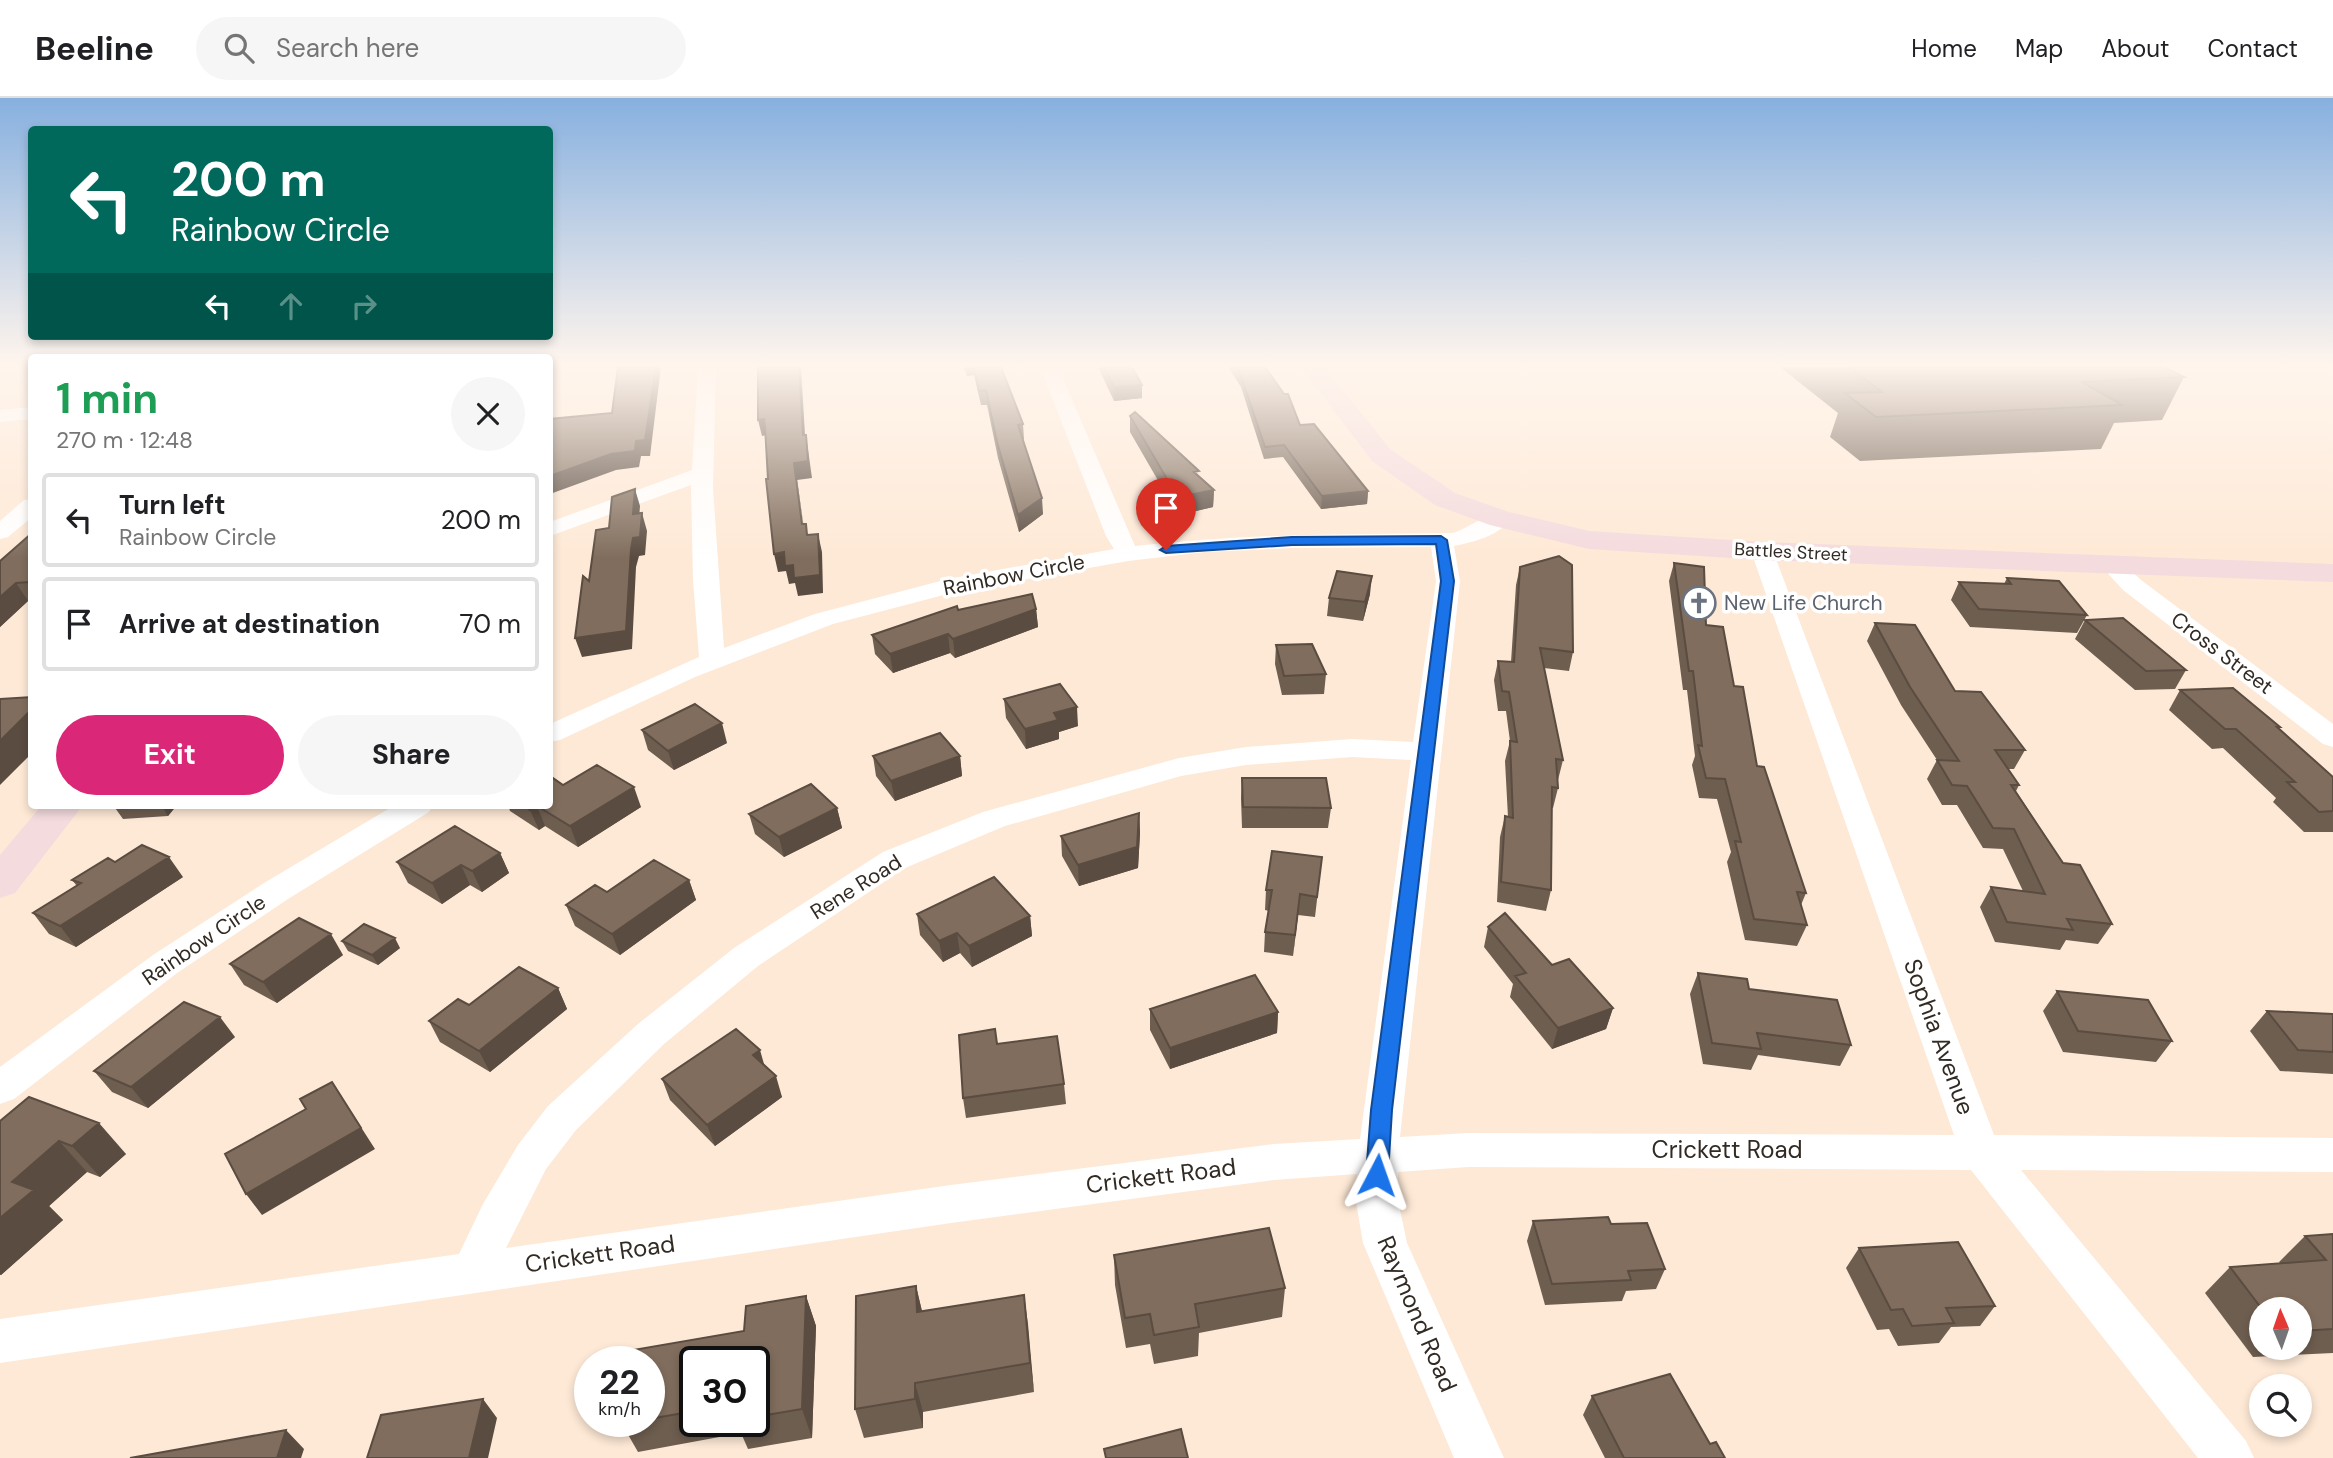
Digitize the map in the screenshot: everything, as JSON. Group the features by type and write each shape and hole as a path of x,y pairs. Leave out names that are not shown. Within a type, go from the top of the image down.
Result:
{"street":[{"path":"704,430 702,474 705,580 712,661"},
{"path":"1075,430 1117,536 1128,554"},
{"name":"Battles Street","path":"1362,430 1381,455 1445,499 1500,519 1589,540 1763,551 2333,573"},
{"path":"553,528 702,474"},
{"path":"0,532 28,508"},
{"name":"Rainbow Circle","path":"553,733 712,661 824,619 957,583 1128,554 1205,545 1281,541 1441,540 1472,535 1500,519"},
{"name":"Raymond Road","path":"1441,540 1448,581 1378,1154 1376,1196 1385,1243 1479,1458"},
{"name":"Sophia Avenue","path":"1763,551 1980,1151 2229,1458"},
{"name":"Cross Street","path":"2113,566 2132,584 2333,738"},
{"name":"Rene Road","path":"473,1273 498,1217 532,1157 562,1118 651,1034 746,957 894,860 994,819 1179,767 1246,756 1352,748 1427,751"},
{"path":"0,883 60,809"},
{"name":"Rainbow Circle","path":"0,1088 166,964 276,891 411,809"},
{"name":"Crickett Road","path":"0,1341 1165,1175 1274,1162 1378,1154 1557,1150 2333,1155"}],"building":[{"path":"553,430 646,430 645,440 636,441 635,451 611,454 553,475"},
{"path":"765,430 803,430 803,435 806,435 808,461 794,463 802,524 806,524 807,535 818,534 820,575 794,578 793,565 785,566 784,552 774,554"},
{"path":"995,430 1020,430 1042,498 1018,515"},
{"path":"1138,430 1155,430 1199,471 1194,472 1214,490 1184,496 1167,479"},
{"path":"1259,430 1319,430 1368,491 1322,496 1284,445 1265,447"},
{"path":"635,489 633,514 642,513 640,537 633,538 631,549 626,631 575,638 583,576 589,581 596,530 609,528 612,497"},
{"path":"28,536 28,582 16,583 0,597 0,561"},
{"path":"1559,556 1572,565 1573,652 1540,648 1563,760 1556,759 1558,788 1552,787 1551,890 1501,882 1505,816 1513,818 1510,741 1517,742 1509,692 1502,691 1498,661 1514,662 1520,567"},
{"path":"1674,563 1704,567 1706,625 1723,627 1734,686 1743,687 1757,766 1764,767 1806,893 1797,892 1807,925 1754,919 1735,841 1741,842 1725,779 1706,778 1698,745 1702,746 1693,671 1689,671"},
{"path":"1337,571 1372,576 1365,602 1329,598"},
{"path":"2007,578 2059,581 2087,615 1979,609 1959,582 2011,584"},
{"path":"1032,594 1036,609 953,639 948,634 890,654 872,635 957,606 958,610"},
{"path":"2123,618 2186,670 2146,671 2085,620"},
{"path":"1875,623 1915,625 1955,691 1981,692 2025,750 1995,750 2019,785 2011,785 2063,863 2080,865 2112,924 2067,919 2073,930 2007,922 1991,887 2045,894 2014,829 1993,828 1967,786 1952,785 1937,760 1959,761 1910,687"},
{"path":"1312,644 1326,674 1284,676 1276,645"},
{"path":"1060,684 1077,707 1054,713 1058,720 1025,729 1004,699"},
{"path":"2233,688 2280,727 2277,727 2333,777 2333,811 2319,812 2287,782 2295,782 2236,729 2225,729 2180,690"},
{"path":"28,697 28,713 0,741 0,699"},
{"path":"695,704 722,723 668,751 642,730"},
{"path":"940,733 960,756 891,781 873,756"},
{"path":"597,765 634,787 570,826 542,809 553,809 553,778 563,785"},
{"path":"1242,778 1326,778 1331,808 1243,807"},
{"path":"811,784 837,808 779,837 749,814"},
{"path":"1139,813 1137,847 1078,865 1061,836"},
{"path":"455,826 500,853 472,871 461,865 432,883 397,862"},
{"path":"142,845 169,857 60,926 33,913 81,883 72,880 108,858 115,862"},
{"path":"1272,851 1322,857 1317,897 1300,894 1295,935 1265,932 1272,890 1266,890"},
{"path":"654,860 689,880 612,934 566,905 595,885 607,892"},
{"path":"994,877 1030,916 969,946 957,933 939,941 917,914"},
{"path":"1505,913 1552,965 1569,959 1613,1008 1558,1028 1515,976 1526,973 1488,927"},
{"path":"299,918 331,934 263,982 230,964"},
{"path":"364,924 395,938 372,955 342,941"},
{"path":"519,967 558,988 479,1051 429,1021 458,999 469,1005"},
{"path":"1698,973 1747,979 1749,989 1837,1000 1851,1045 1757,1033 1761,1049 1712,1043"},
{"path":"1255,975 1278,1012 1170,1048 1150,1009"},
{"path":"2057,991 2148,1000 2172,1041 2078,1031"},
{"path":"184,1002 220,1017 131,1087 94,1071"},
{"path":"2267,1011 2333,1014 2333,1052 2298,1050"},
{"path":"736,1029 760,1050 753,1055 776,1076 707,1125 662,1079"},
{"path":"995,1029 997,1044 1057,1036 1064,1084 963,1098 959,1035"},
{"path":"332,1082 361,1128 246,1194 225,1154 306,1109 300,1099"},
{"path":"29,1097 99,1123 72,1146 59,1141 12,1182 34,1190 0,1218 0,1121"},
{"path":"1608,1217 1611,1224 1647,1223 1665,1269 1628,1271 1631,1280 1552,1284 1533,1221"},
{"path":"1269,1228 1285,1288 1195,1304 1199,1327 1154,1335 1150,1314 1125,1318 1114,1255"},
{"path":"2333,1234 2333,1329 2312,1330 2312,1297 2253,1297 2230,1267 2326,1260 2305,1236"},
{"path":"1958,1242 1995,1306 1946,1308 1954,1323 1912,1326 1903,1309 1891,1310 1859,1248"},
{"path":"916,1286 917,1312 1024,1295 1030,1363 915,1383 915,1399 855,1409 856,1296"},
{"path":"806,1296 802,1409 770,1414 770,1346 679,1346 679,1414 665,1416 665,1346 656,1346 744,1331 746,1306"},
{"path":"1670,1374 1710,1444 1716,1442 1725,1458 1624,1458 1592,1396"},
{"path":"483,1399 469,1458 367,1458 381,1415"},
{"path":"1181,1429 1188,1458 1106,1458 1104,1449"},
{"path":"286,1430 277,1458 130,1458"}],"place":[{"name":"New Life Church","path":"1699,603"}],"route":[{"path":"1166,550 1205,545 1292,541 1441,540 1448,581 1382,1110 1377,1175"}]}
